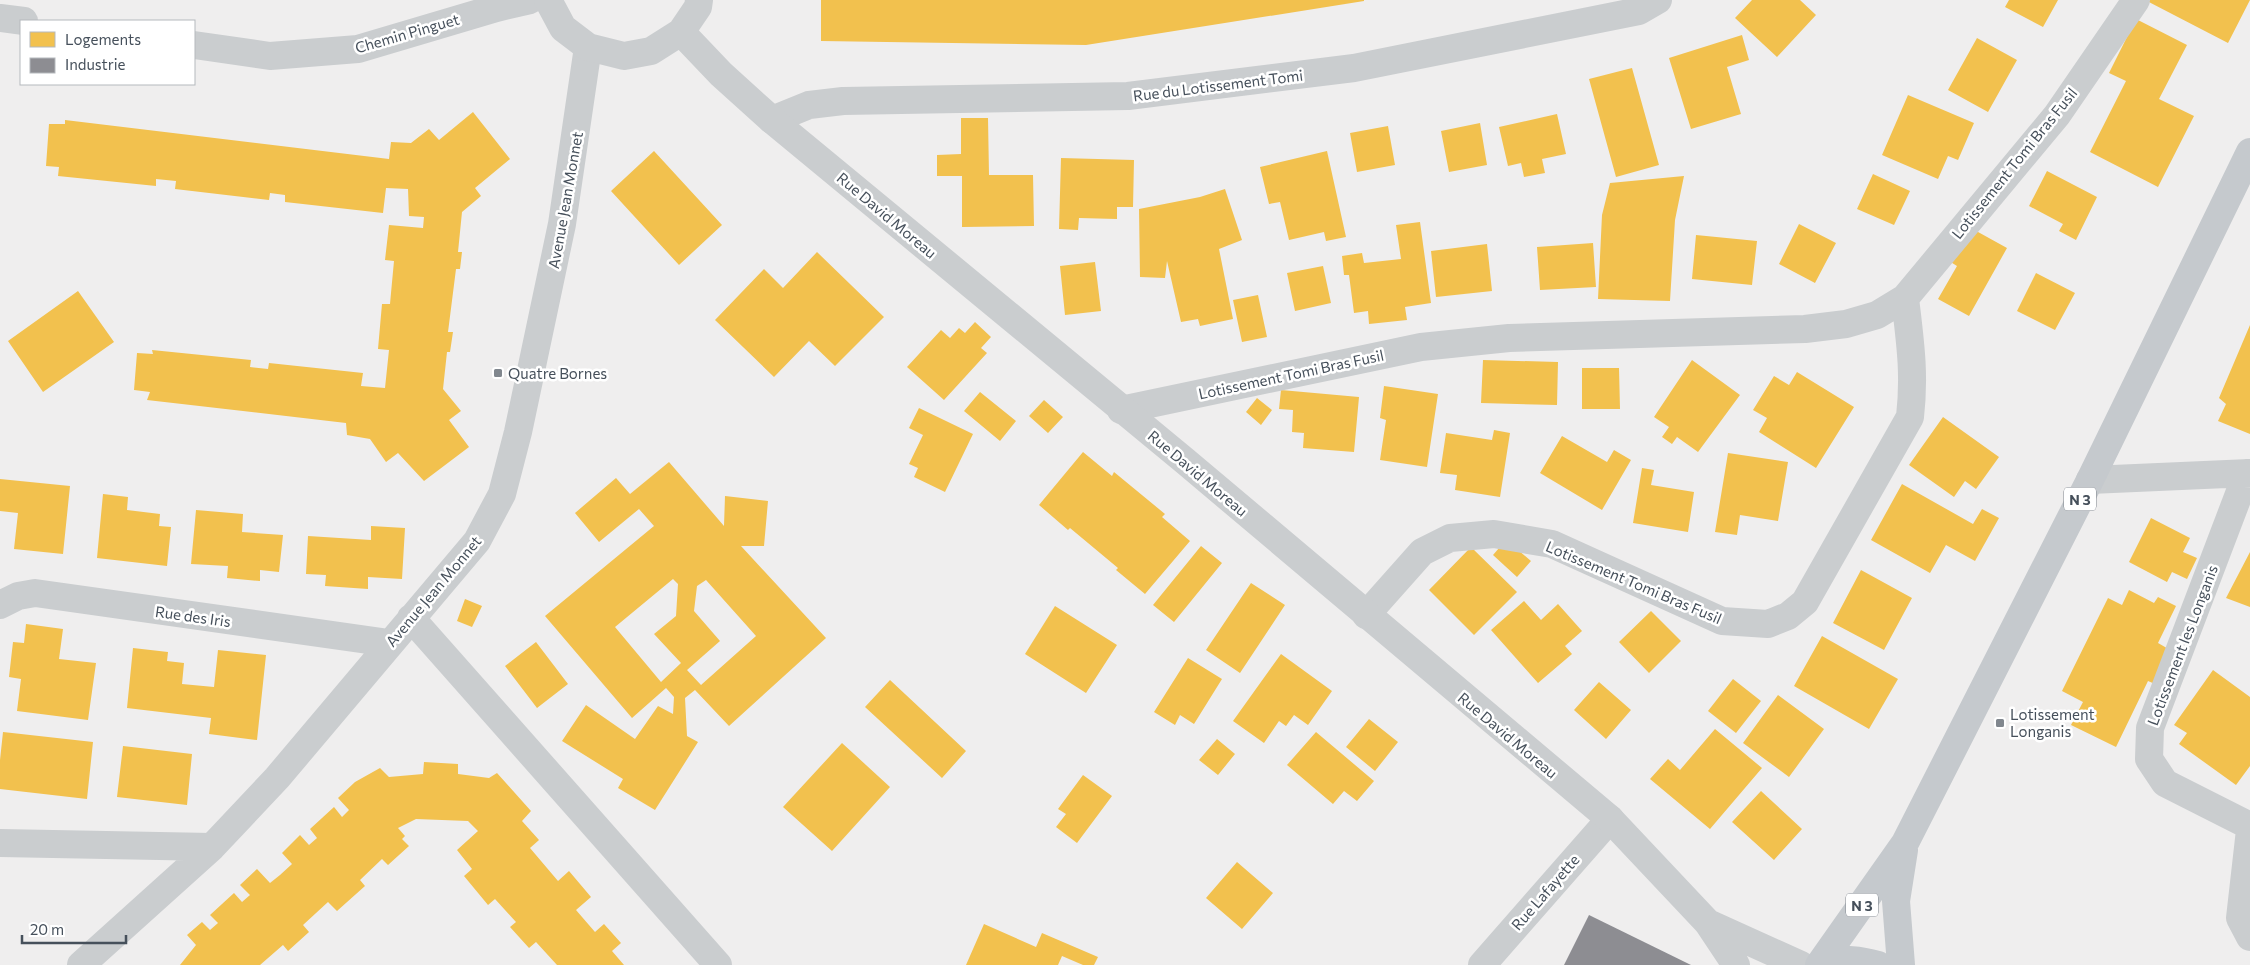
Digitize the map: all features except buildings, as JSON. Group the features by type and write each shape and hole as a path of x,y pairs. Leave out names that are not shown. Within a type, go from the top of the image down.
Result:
{"main road":[{"name":"N 3","path":"1819,965 1904,843 2090,480 2250,152"},
{"name":"N 3","path":"1901,965 1896,900 1904,843"},
{"path":"1828,965 1836,961 1861,960 1878,965"}],"street":[{"name":"Chemin Pinguet","path":"195,46 270,56 358,49 496,8 530,0"},
{"path":"548,0 563,28 588,47 624,56 652,51 681,32 698,7 699,0"},
{"name":"Rue du Lotissement Tomi","path":"772,120 809,105 843,101 1128,96 1354,68 1639,11 1658,0"},
{"name":"Lotissement Tomi Bras Fusil","path":"1121,410 1421,347 1509,338 1805,329 1846,324 1877,315 1904,298 2057,115 2136,0"},
{"path":"0,18 20,20"},
{"name":"Rue David Moreau","path":"681,32 721,74 772,120 1185,461 1610,819 1708,923 1736,965"},
{"name":"Avenue Jean Monnet","path":"81,965 212,847 277,778 477,541 502,494 518,432 562,224 588,47"},
{"name":"Lotissement Tomi Bras Fusil","path":"1366,615 1422,552 1450,538 1494,534 1552,544 1722,621 1768,624 1788,616 1805,602 1910,417 1913,391 1913,361 1904,298"},
{"name":"Lotissement les Longanis","path":"2090,480 2249,473 2150,728 2149,759 2165,783 2250,828 2240,918 2250,937"},
{"name":"Rue des Iris","path":"0,604 18,596 35,593 389,644"},
{"path":"411,618 718,965"},
{"name":"Rue Lafayette","path":"1482,965 1610,819"},
{"path":"0,843 212,847"},
{"name":"Rue David Moreau","path":"1708,923 1801,965"}],"place":[{"name":"Quatre Bornes","path":"498,373"},
{"name":"Lotissement Longanis","path":"2000,723"}]}
